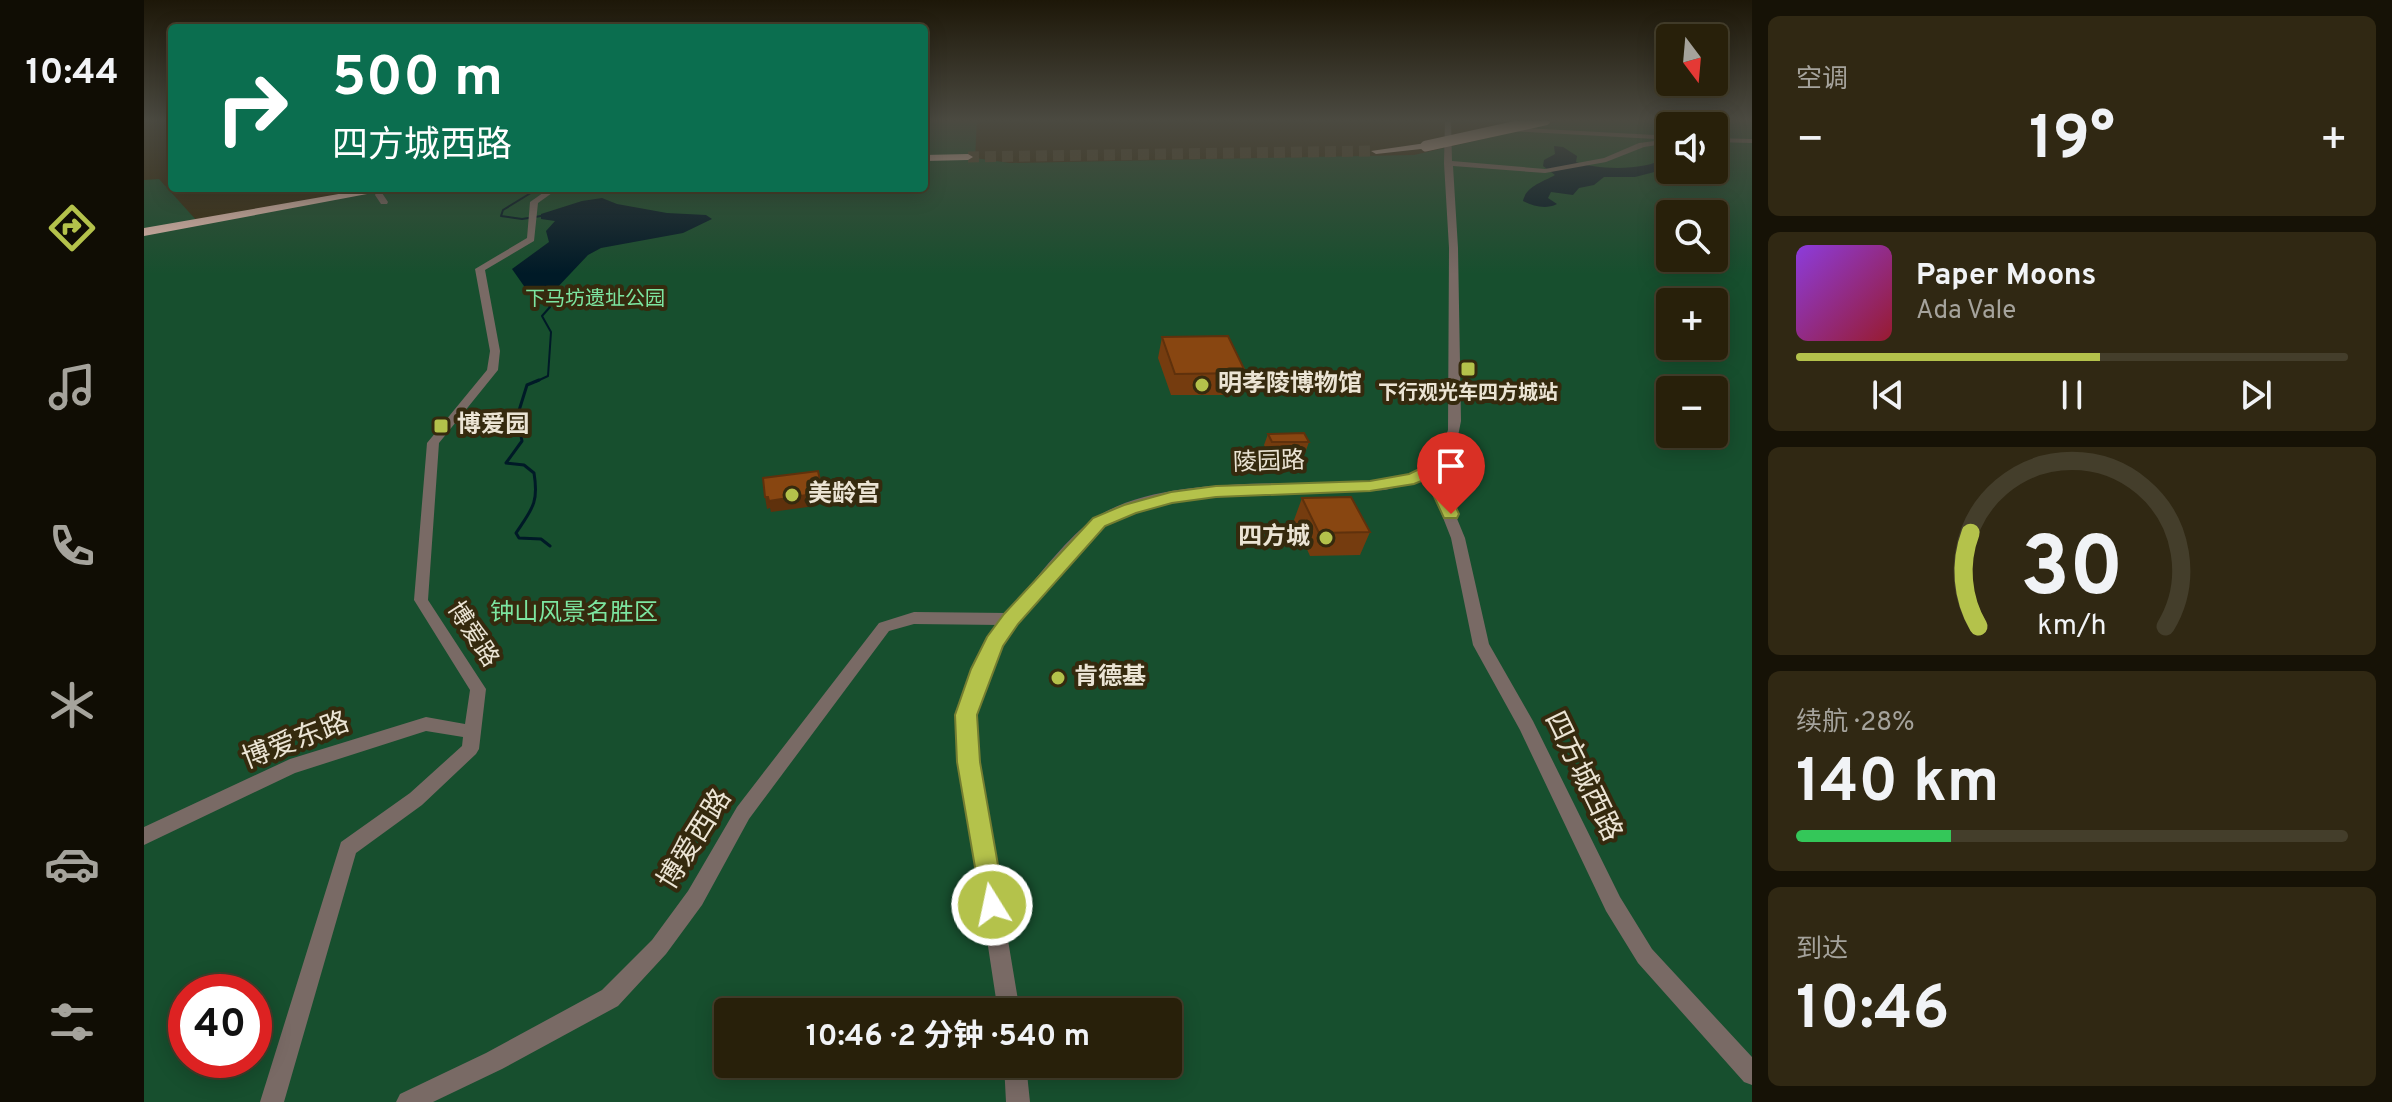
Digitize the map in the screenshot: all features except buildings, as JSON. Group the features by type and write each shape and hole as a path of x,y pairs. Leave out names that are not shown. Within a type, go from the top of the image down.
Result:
{"highway":[{"path":"144,230 369,192"},
{"path":"144,230 378,195"}],"street":[{"path":"1430,469 1441,460 1452,438 1454,269 1448,171"},
{"name":"博爱路","path":"272,1102 348,848 416,799 470,749 478,689 421,600 433,443 492,370 495,351 480,269 526,243 533,235 534,202 549,192"},
{"name":"陵园路","path":"1007,998 965,736 966,715 981,669 994,642 1011,619 1085,535 1113,515 1171,497 1216,491 1370,486 1414,479 1430,469"},
{"name":"四方城西路","path":"1430,469 1458,538 1481,645 1527,726 1613,904 1645,956 1752,1074"},
{"name":"博爱西路","path":"408,1102 494,1061 610,998 659,947 695,898 743,813 884,627 914,618 1011,619"},
{"name":"博爱东路","path":"144,836 290,767 415,727 426,724 473,732"},
{"path":"1016,1078 1018,1102"}],"green space":[{"name":"钟山风景名胜区","path":"928,171 1656,171 1656,184 1728,184 1728,171 1752,171 1752,1102 144,1102 144,180 159,179 198,222 379,192 928,192"}],"water":[{"path":"1550,171 1656,171 1635,177 1604,177 1594,185 1579,188 1573,195 1551,192 1548,198 1557,204 1548,207 1523,201 1531,188 1555,175"},
{"path":"602,198 617,204 667,213 706,215 712,219 683,233 601,248 588,255 554,291 531,296 512,269 549,242 546,231 555,221 541,219 541,214"}],"waterway":[{"path":"532,192 503,210 501,216 522,219 541,216"},
{"path":"535,382 548,376 551,332 542,316 550,307 541,295 542,291"},
{"path":"539,380 527,385 517,417 522,441 506,463 524,465 534,473 536,492 533,505 516,533 519,538 541,539 550,546"}],"place":[{"name":"下行观光车四方城站","path":"1468,369"},
{"name":"明孝陵博物馆","path":"1202,385"},
{"name":"博爱园","path":"441,426"},
{"name":"美龄宫","path":"792,495"},
{"name":"四方城","path":"1326,538"},
{"name":"肯德基","path":"1058,678"}],"route":[{"path":"992,905 968,762 966,715 981,669 994,642 1099,522 1171,497 1216,491 1370,486 1414,479 1430,469 1451,514"}],"park label":[{"name":"下马坊遗址公园","path":"595,300"}]}
